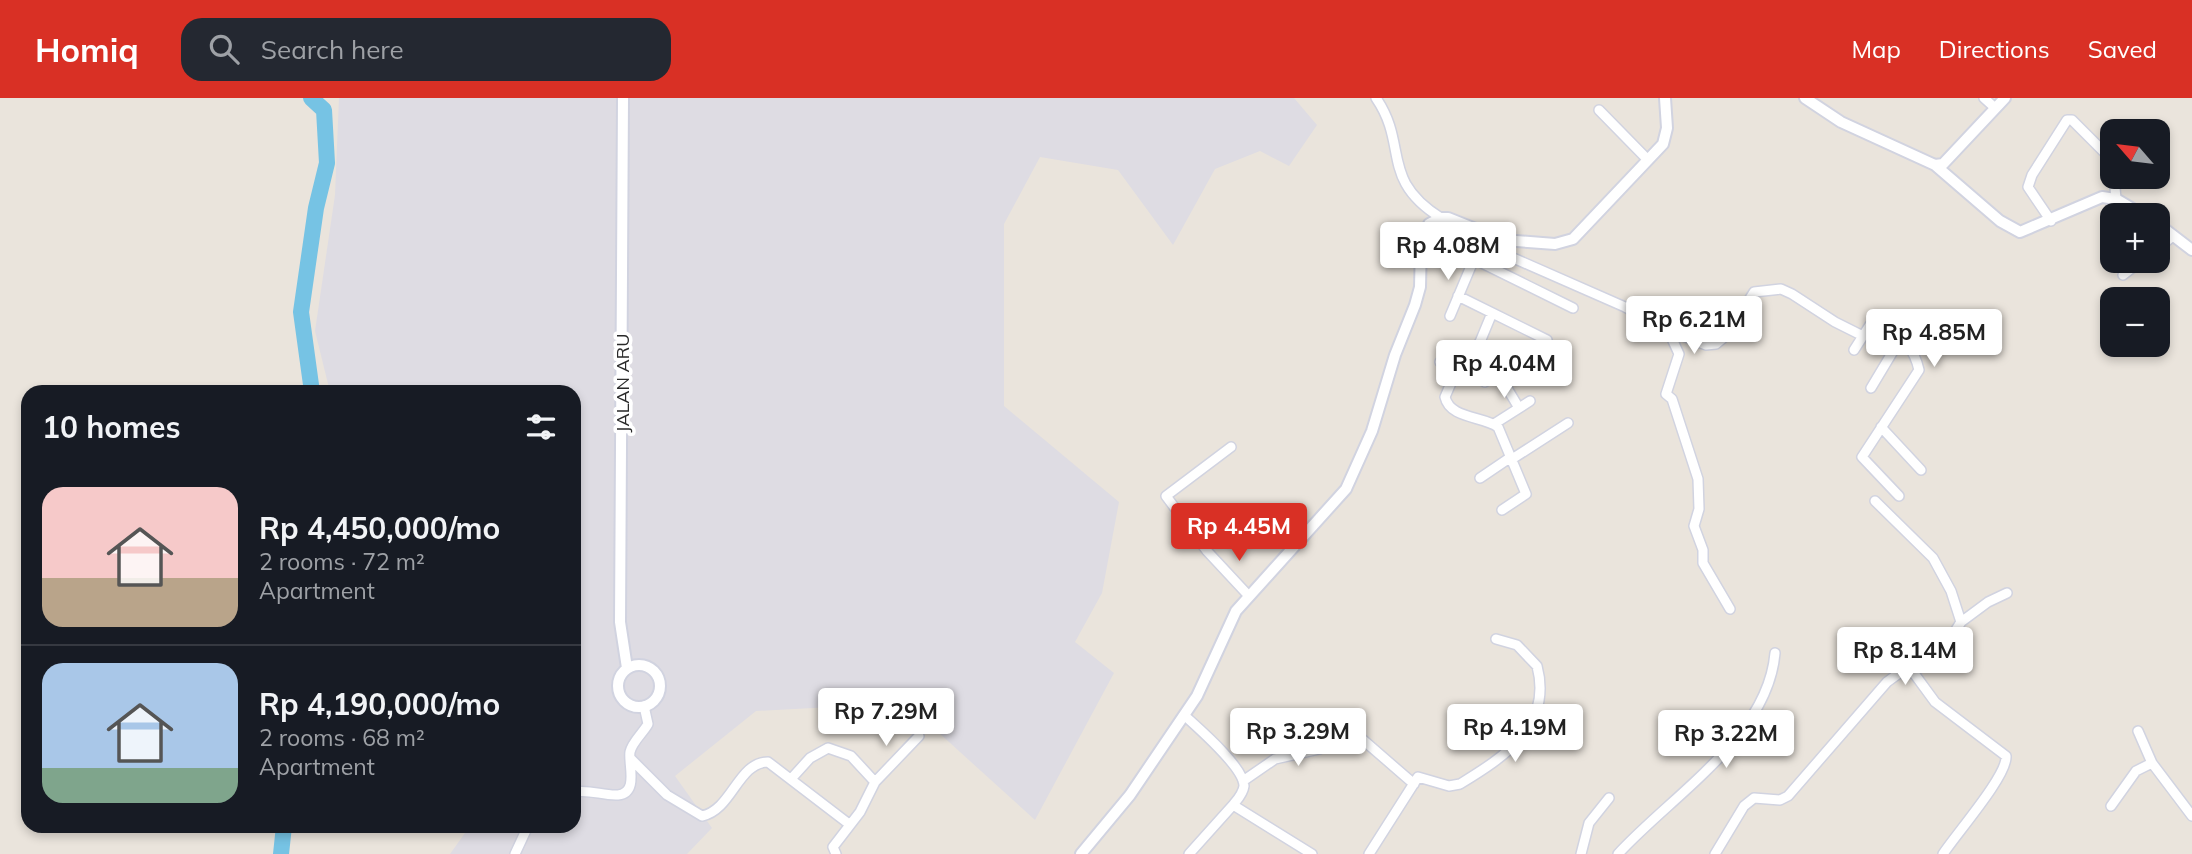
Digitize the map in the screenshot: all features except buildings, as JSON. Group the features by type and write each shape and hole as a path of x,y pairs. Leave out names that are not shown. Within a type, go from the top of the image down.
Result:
{"street":[{"name":"JALAN ARU","path":"623,98 621,622 627,668"},
{"path":"1376,98 1388,124 1400,178 1414,199 1441,218 1503,240 1555,244 1573,239 1583,232 1666,137 1665,98"},
{"path":"1805,98 1841,122 1935,165 2010,228 2026,232 2094,199 2116,199 2123,203"},
{"path":"1984,98 1994,107"},
{"path":"1935,165 1943,164 2005,98"},
{"path":"1599,110 1628,136 1648,160"},
{"path":"2051,221 2029,191 2028,183 2067,120 2073,120 2100,148"},
{"path":"2115,189 2116,199"},
{"path":"1081,854 1130,794 1184,715 1210,672 1236,611 1337,502 1356,470 1415,305 1423,234 1429,224 1441,218"},
{"path":"1423,234 1573,308"},
{"path":"2170,234 2192,250"},
{"path":"1503,240 1511,257 1625,306 1668,330 1706,345 1716,344 1727,334 1754,292 1781,289 1863,336"},
{"path":"1450,316 1474,259"},
{"path":"1458,296 1547,340"},
{"path":"1492,313 1476,348 1446,393 1446,401 1470,417 1494,424 1527,494 1502,510"},
{"path":"1854,350 1875,321 1882,321 1910,347 1919,370 1862,457 1899,496"},
{"path":"1668,330 1679,354 1666,394 1672,399 1699,478 1699,509 1694,526 1703,550 1704,566 1730,609"},
{"path":"1871,388 1901,338"},
{"path":"1476,348 1504,363"},
{"path":"1440,362 1485,382"},
{"path":"1498,373 1519,408"},
{"path":"1494,424 1530,401"},
{"path":"1480,478 1568,423"},
{"path":"1881,427 1922,470"},
{"path":"1231,447 1166,496 1208,551 1248,595"},
{"path":"1875,501 1933,558 1951,591 1961,622"},
{"path":"1715,854 1744,806 1754,799 1780,800 1788,796 1887,682 1902,671 1913,672 1937,656 1961,622 2007,593"},
{"path":"1369,854 1414,784 1422,777 1450,786 1460,784 1517,744 1529,730 1539,699 1537,666 1517,645 1496,639"},
{"path":"1618,854 1721,755 1755,711 1773,675 1775,653"},
{"path":"642,665 649,667 658,678 656,698 644,706 631,705 621,697 618,685 627,668 642,665"},
{"path":"1913,672 1936,702 2006,756 2006,768 1997,783 1942,854"},
{"path":"581,792 599,791 620,795 626,792 632,780 631,750 648,724 644,706"},
{"path":"1184,715 1218,748 1243,781 1243,790 1233,805 1189,854"},
{"path":"2138,731 2152,763 2192,816"},
{"path":"1243,781 1275,759 1319,749 1354,732 1414,784"},
{"path":"836,854 833,847 860,812 875,782 919,736"},
{"path":"792,779 810,758 828,748 851,756 875,782"},
{"path":"632,759 667,795 702,816 721,807 744,777 759,763 768,762 849,824"},
{"path":"2111,806 2136,771 2152,763"},
{"path":"1581,854 1589,822 1609,798"},
{"path":"1233,805 1312,854"},
{"path":"515,854 525,833"}],"shaded area":[{"path":"339,98 1294,98 1317,125 1289,166 1260,151 1215,169 1173,245 1118,170 1040,157 1004,224 1004,406 1119,502 1102,593 1075,642 1114,673 1035,820 906,703 756,711 675,776 712,828 687,854 450,854 465,833 581,833 581,385 328,385 315,331 335,195"}],"waterway":[{"path":"311,98 324,110 327,163 316,208 301,312 311,385"},
{"path":"281,854 283,833"}]}
